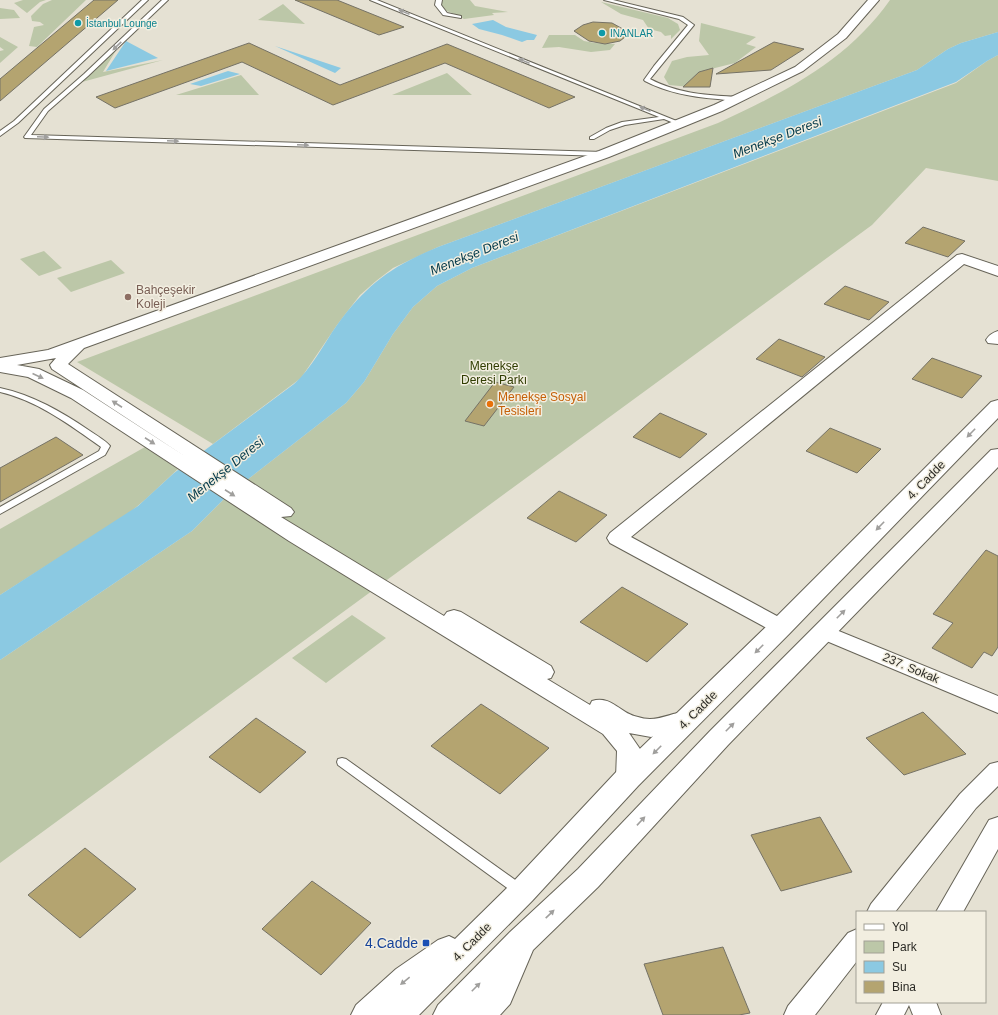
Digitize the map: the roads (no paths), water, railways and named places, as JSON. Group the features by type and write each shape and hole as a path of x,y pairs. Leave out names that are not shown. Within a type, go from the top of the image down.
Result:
{"main road":[{"name":"4. Cadde","path":"398,1015 522,892 628,778 781,626 998,406"},
{"path":"449,1015 522,941 588,878 719,738 998,455"},
{"path":"367,1015 407,979 495,919"},
{"path":"480,1015 499,994 522,941"}],"street":[{"path":"0,365 52,354 604,154 681,124 738,99 799,69 842,36 874,0"},
{"path":"781,626 617,538 962,258 998,271"},
{"path":"58,365 79,344"},
{"path":"25,359 58,365 179,452 610,728 629,749 628,778"},
{"path":"0,365 33,373 77,394 179,452"},
{"path":"261,505 630,725 652,728 688,719"},
{"name":"237. Sokak","path":"824,632 998,705"},
{"path":"881,911 968,801 998,771"},
{"path":"950,911 998,827"},
{"path":"798,1015 856,942"},
{"path":"890,1015 896,1003"},
{"path":"922,1003 927,1015"}],"lane":[{"path":"0,134 16,122 145,0"},
{"path":"165,0 86,75 46,110 27,137 604,154"},
{"path":"373,0 681,124"},
{"path":"439,0 438,5 445,14 459,17"},
{"path":"607,0 681,18 691,25 647,80 659,87 691,94 738,99"},
{"path":"592,138 608,129 624,123 654,120 664,117"},
{"path":"0,390 14,392 74,423 106,446 102,453 0,511"},
{"path":"342,762 522,892"}],"water":[{"path":"493,20 506,27 537,35 534,40 522,42 479,29 472,24"},
{"name":"Menekşe Deresi","path":"998,32 998,55 956,82 472,268 437,286 413,307 393,334 364,382 346,403 229,494 192,531 0,660 0,595 138,506 174,473 294,384 312,364 337,325 359,298 370,287 394,269 407,261 438,247 917,70 948,49 961,43"},
{"path":"126,41 158,58 106,71"},
{"path":"275,46 341,68 335,73"},
{"path":"228,71 240,74 201,86 190,84"}],"place":[{"name":"İstanbul Lounge","path":"78,23"},
{"name":"INANLAR","path":"602,33"},
{"name":"Bahçeşekir Koleji","path":"128,297"},
{"name":"Menekşe Sosyal Tesisleri","path":"490,404"},
{"name":"4.Cadde","path":"426,943"}],"park label":[{"name":"Menekşe Deresi Parkı","path":"494,373"}]}
